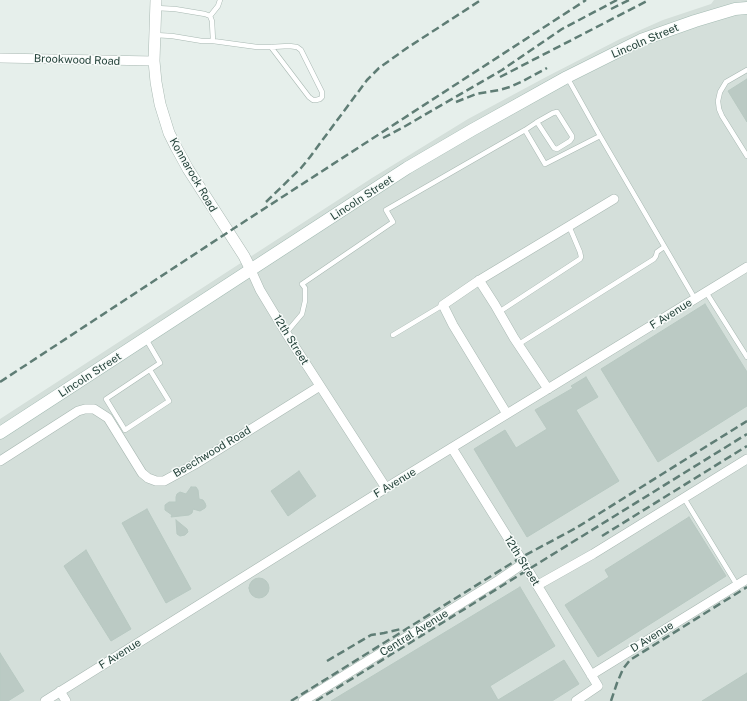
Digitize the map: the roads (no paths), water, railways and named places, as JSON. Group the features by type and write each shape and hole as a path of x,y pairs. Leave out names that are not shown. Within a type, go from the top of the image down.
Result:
{"main road":[{"name":"Lincoln Street","path":"0,433 407,168 472,130 567,77 641,40 695,21 735,9 747,8"}],"street":[{"name":"Konnarock Road","path":"156,4 154,61 156,82 160,104 169,133 188,169 244,256 251,270"},
{"name":"Brookwood Road","path":"0,58 154,61"},
{"path":"507,414 453,325 443,305 479,280 614,199"},
{"name":"F Avenue","path":"45,701 386,488 747,267"},
{"name":"12th Street","path":"251,270 260,290 286,333 386,488"},
{"path":"479,280 548,389"},
{"name":"Beechwood Road","path":"0,461 78,411 85,408 94,409 108,418 142,473 148,478 164,481 194,465 320,386"},
{"name":"12th Street","path":"452,448 538,585 591,675"},
{"path":"538,585 593,554 747,459"},
{"name":"Central Avenue","path":"303,701 524,563"},
{"name":"D Avenue","path":"591,675 747,578"},
{"path":"576,701 598,686 591,675"},
{"path":"60,691 66,701"}],"lane":[{"path":"210,16 218,6 220,0"},
{"path":"156,4 210,16 212,21 213,41"},
{"path":"155,35 257,47 289,46 297,47 301,50 322,92 320,99 313,100 309,97 271,47"},
{"path":"747,70 726,82 720,92 718,101 722,116 747,156"},
{"path":"567,77 695,299"},
{"path":"286,333 302,314 305,302 305,288 302,284 393,222 386,210 537,122 556,112 572,138 570,141 557,149 554,148 537,122"},
{"path":"525,130 545,164 600,136"},
{"path":"499,312 580,259 580,252 569,226"},
{"path":"519,344 654,259 657,252 664,247"},
{"path":"706,292 747,357"},
{"path":"392,335 443,305"},
{"path":"146,338 160,363 106,400 125,430 169,401 150,370"},
{"path":"684,498 737,585"}],"railway":[{"path":"266,202 301,168 367,80 379,68 481,0"},
{"path":"0,382 586,0"},
{"path":"383,138 502,70 562,29 617,0"},
{"path":"611,9 629,0"},
{"path":"500,77 649,0"},
{"path":"456,102 476,94 510,87 547,68"},
{"path":"291,701 520,558 576,528 747,421"},
{"path":"316,701 747,434"},
{"path":"602,536 747,446"},
{"path":"611,701 623,669 630,660 747,587"},
{"path":"327,661 371,635 401,629"}]}
